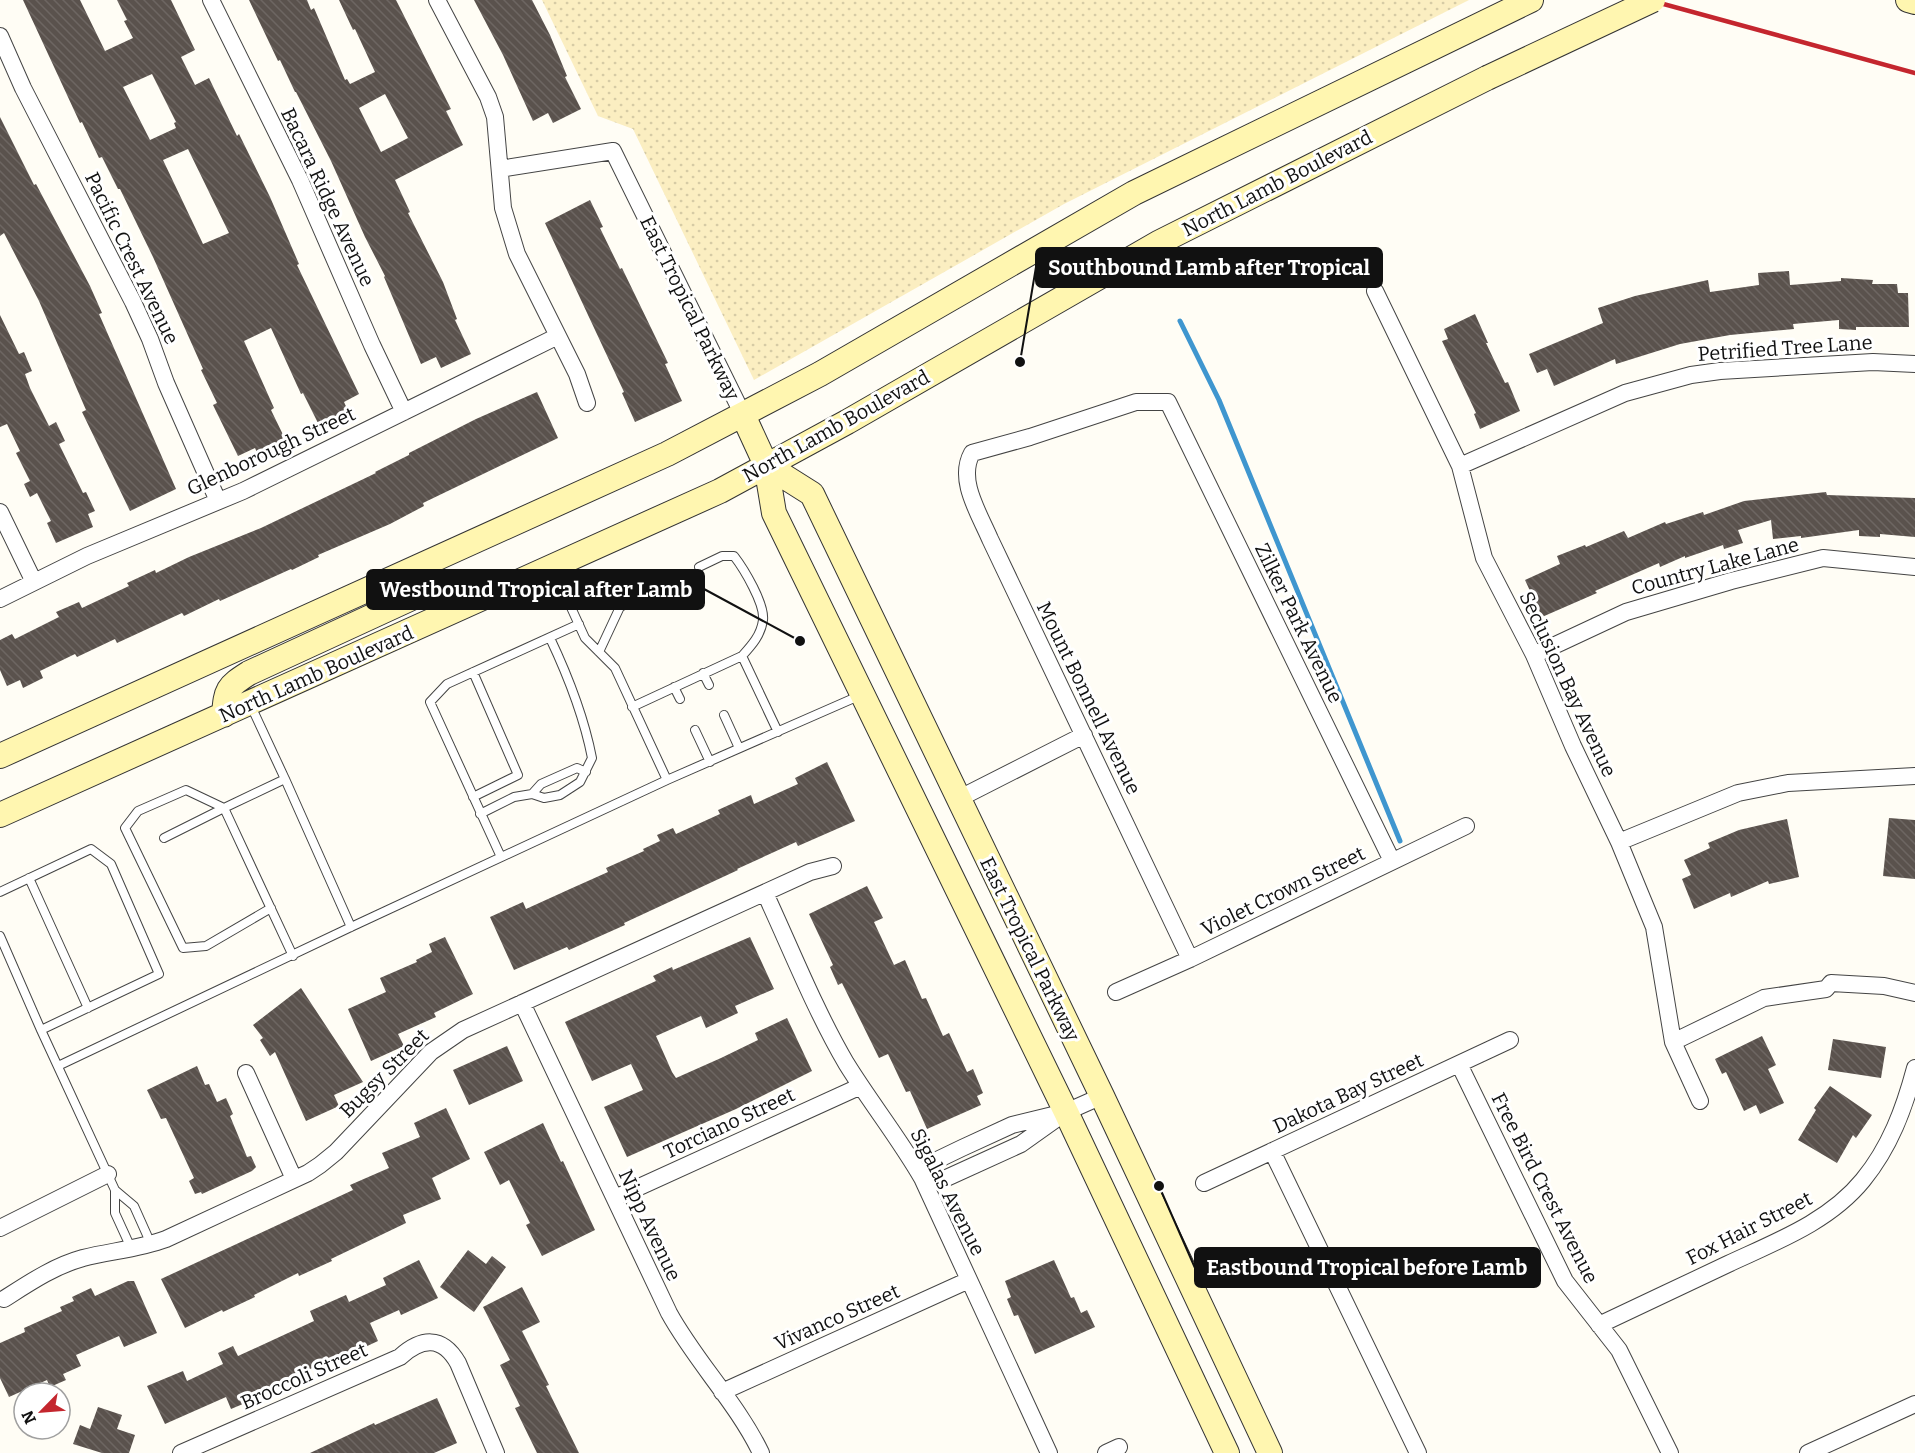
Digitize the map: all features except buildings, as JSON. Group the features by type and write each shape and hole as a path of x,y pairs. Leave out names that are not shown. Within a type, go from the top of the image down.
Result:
{"main road":[{"path":"0,756 667,454 743,416 830,368 1134,193 1531,0"},
{"name":"North Lamb Boulevard","path":"0,815 720,491 847,422 1160,242 1487,78 1653,0"},
{"path":"1908,0 1915,2"},
{"name":"East Tropical Parkway","path":"743,416 766,465 774,513 1066,1112 1227,1453"},
{"name":"East Tropical Parkway","path":"766,465 812,494 1102,1096 1270,1453"},
{"path":"224,715 226,693 234,683 249,673 416,596 430,562"}],"street":[{"name":"Bacara Ridge Avenue","path":"211,0 300,180 362,324 404,412"},
{"path":"437,0 488,97 495,117 503,208 508,230 517,254 588,403"},
{"name":"Pacific Crest Avenue","path":"0,36 23,88 134,302 166,383 218,501"},
{"name":"East Tropical Parkway","path":"500,169 614,151 743,416"},
{"name":"Seclusion Bay Avenue","path":"1375,291 1460,466 1484,558 1534,655 1654,927 1674,1042 1700,1101"},
{"name":"Glenborough Street","path":"0,599 87,556 253,486 558,336"},
{"name":"Petrified Tree Lane","path":"1460,466 1625,393 1691,375 1720,371 1873,362 1915,364"},
{"name":"Mount Bonnell Avenue","path":"1168,402 1136,402 1030,437 972,453 967,462 966,476 972,499 990,539 1190,959"},
{"name":"Zilker Park Avenue","path":"1168,402 1392,861"},
{"path":"0,512 34,582"},
{"name":"Country Lake Lane","path":"1534,655 1626,612 1731,581 1823,558 1915,567"},
{"path":"958,800 1084,735"},
{"path":"1618,842 1738,793 1788,783 1915,776"},
{"name":"Violet Crown Street","path":"1116,992 1190,959 1466,826"},
{"name":"Bugsy Street","path":"4,1299 43,1274 66,1263 151,1245 321,1165 430,1052 463,1030 810,872 833,866"},
{"name":"Sigalas Avenue","path":"765,892 837,1046 861,1086 906,1149 922,1178 1049,1453"},
{"path":"1674,1042 1764,998 1826,989 1831,983 1884,986 1915,993"},
{"name":"Nipp Avenue","path":"522,1003 678,1329 744,1424 761,1453"},
{"name":"Dakota Bay Street","path":"1204,1183 1510,1040"},
{"name":"Free Bird Crest Avenue","path":"1459,1064 1565,1281 1619,1350 1670,1453"},
{"name":"Fox Hair Street","path":"1599,1325 1812,1223 1839,1205 1862,1181 1894,1131 1915,1068"},
{"path":"246,1073 294,1179"},
{"name":"Torciano Street","path":"615,1198 861,1086"},
{"path":"922,1178 935,1161 1012,1125 1066,1112 1102,1096"},
{"path":"1272,1151 1418,1453"},
{"path":"0,1228 108,1174"},
{"name":"Vivanco Street","path":"722,1392 969,1280"},
{"name":"Broccoli Street","path":"181,1453 399,1357 411,1347 434,1342 453,1354 496,1453"},
{"path":"1808,1453 1915,1404"}],"lane":[{"path":"632,706 742,656 756,641 763,618 759,602 734,556 722,556 699,567"},
{"path":"553,567 585,638 615,668 667,780"},
{"path":"599,652 620,607 664,583"},
{"path":"501,857 430,702 447,684 579,624"},
{"path":"480,814 514,797 532,794 544,798 560,795 579,782 592,758 588,740 550,638"},
{"path":"742,656 777,732"},
{"path":"472,797 518,775 473,672"},
{"path":"704,673 709,685"},
{"path":"674,687 680,699"},
{"path":"58,1066 667,780 861,695"},
{"path":"250,704 351,927"},
{"path":"724,716 740,748"},
{"path":"695,730 710,762"},
{"path":"532,794 542,784 577,768 586,771"},
{"path":"164,838 285,779"},
{"path":"271,908 206,946 183,948 126,828 138,811 186,790 224,808 271,908 293,956"},
{"path":"0,891 91,849 111,864 159,974 41,1030"},
{"path":"29,878 88,1008"},
{"path":"0,936 115,1190 115,1214 131,1248"},
{"path":"115,1190 134,1206 151,1245"}],"sand":[{"path":"542,0 1469,0 1064,204 754,380 633,129 598,116"}],"waterway":[{"path":"1180,321 1219,400 1400,841"}],"railway":[{"path":"1649,0 1915,73"}],"place":[{"name":"Southbound Lamb after Tropical","path":"1020,362"},
{"name":"Westbound Tropical after Lamb","path":"800,641"},
{"name":"Eastbound Tropical before Lamb","path":"1159,1186"}]}
